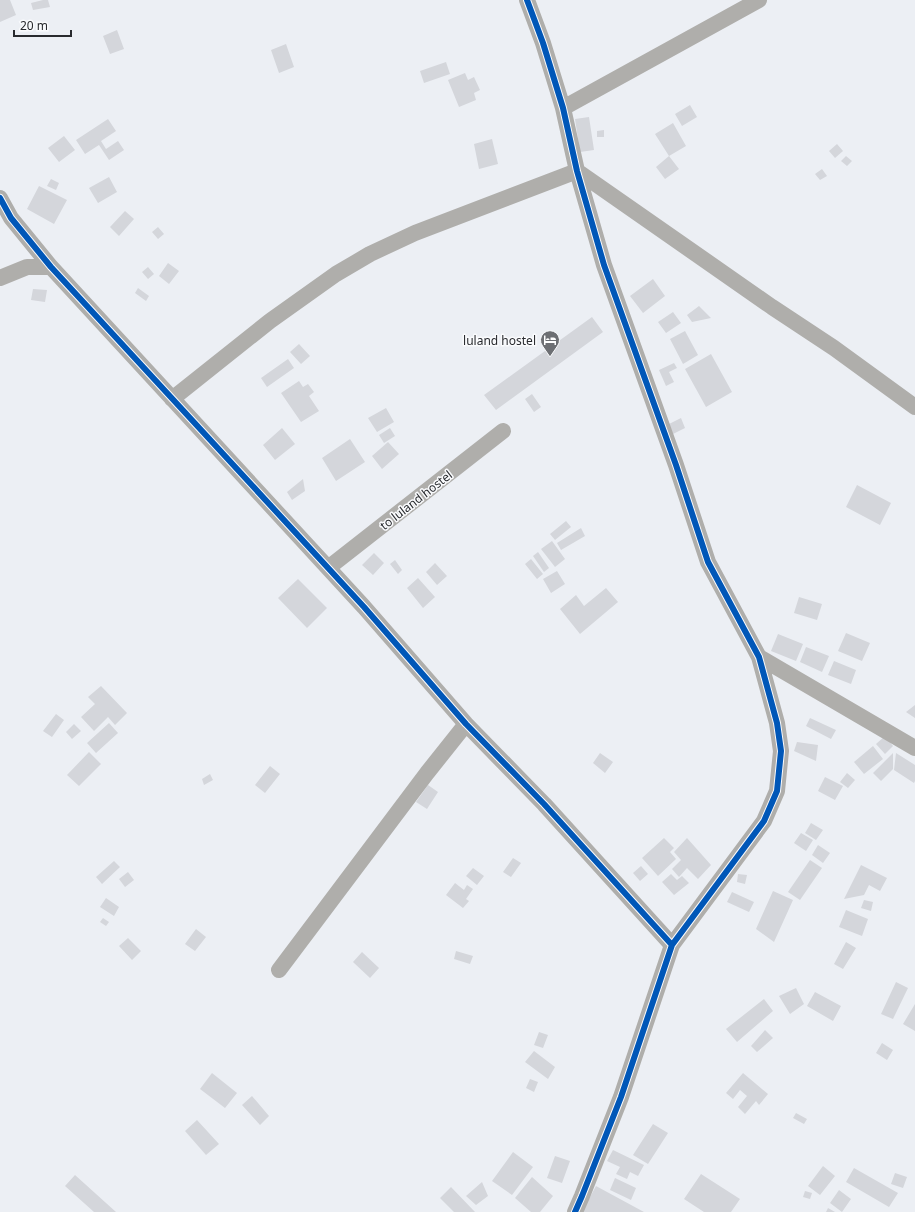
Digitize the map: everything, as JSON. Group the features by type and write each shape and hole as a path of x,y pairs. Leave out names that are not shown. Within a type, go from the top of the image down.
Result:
{"street":[{"path":"526,0 543,43 563,108 577,171 604,264 676,465 708,562 759,657 777,723 781,751 777,791 764,821 672,946 621,1097 575,1212"},
{"path":"563,108 759,0"},
{"path":"172,399 270,321 336,274 370,254 414,233 577,171"},
{"path":"577,171 759,298 834,348 915,407"},
{"path":"0,198 11,218 51,268 364,607 466,724 544,804 672,946"},
{"path":"0,278 27,267 51,268"},
{"name":"to luland hostel","path":"328,568 503,432"},
{"path":"759,657 915,748"},
{"path":"279,970 399,809 466,724"}],"building":[{"path":"0,0 10,0 16,15 0,22"},
{"path":"48,0 50,7 33,10 31,3"},
{"path":"117,30 124,49 110,54 103,36"},
{"path":"286,44 294,67 279,73 271,50"},
{"path":"446,62 450,74 424,83 420,71"},
{"path":"465,73 468,80 474,77 480,90 474,93 476,100 459,107 448,80"},
{"path":"690,105 697,117 682,126 675,114"},
{"path":"589,117 594,150 580,152 575,119"},
{"path":"108,119 116,131 101,141 106,149 118,141 124,150 109,160 99,145 85,154 76,140"},
{"path":"673,123 686,146 669,156 655,134"},
{"path":"604,130 604,137 597,137 597,131"},
{"path":"64,136 75,150 59,162 48,148"},
{"path":"492,139 498,164 479,169 474,144"},
{"path":"837,144 843,151 835,158 829,151"},
{"path":"669,156 679,169 665,179 656,167"},
{"path":"846,156 852,161 847,166 841,161"},
{"path":"822,169 827,176 820,180 815,174"},
{"path":"109,177 117,192 98,203 89,188"},
{"path":"51,179 59,183 56,190 47,186"},
{"path":"39,186 67,200 54,224 27,209"},
{"path":"125,211 134,219 119,236 110,227"},
{"path":"158,227 164,234 158,239 152,232"},
{"path":"168,263 179,271 169,284 159,276"},
{"path":"148,267 154,274 148,279 142,272"},
{"path":"653,279 665,296 643,313 630,296"},
{"path":"138,288 149,296 146,301 135,293"},
{"path":"33,289 47,290 45,302 31,300"},
{"path":"699,306 711,318 692,322 687,315"},
{"path":"673,312 681,323 666,333 658,322"},
{"path":"592,317 603,332 496,410 484,395"},
{"path":"685,331 698,355 683,364 670,339"},
{"path":"299,344 310,356 301,364 290,352"},
{"path":"711,354 732,392 706,407 685,369"},
{"path":"288,359 294,368 267,387 261,378"},
{"path":"674,363 677,368 669,372 674,382 666,386 659,370"},
{"path":"299,381 303,387 308,384 314,392 309,396 319,411 301,422 281,393"},
{"path":"532,394 541,407 534,412 525,399"},
{"path":"386,408 394,422 377,432 368,418"},
{"path":"681,418 685,428 673,434 669,424"},
{"path":"282,428 295,444 275,460 263,445"},
{"path":"390,428 395,436 384,443 379,435"},
{"path":"350,439 365,462 336,481 322,458"},
{"path":"388,442 399,454 382,469 372,456"},
{"path":"303,479 305,491 292,500 287,492"},
{"path":"857,485 891,503 880,525 846,507"},
{"path":"566,521 571,527 555,540 550,534"},
{"path":"581,528 585,536 561,550 557,543"},
{"path":"552,541 565,559 555,567 541,549"},
{"path":"538,552 549,568 544,572 533,556"},
{"path":"374,553 384,563 373,575 362,565"},
{"path":"531,559 543,574 537,579 525,564"},
{"path":"395,560 402,570 398,574 390,564"},
{"path":"435,563 447,576 437,585 426,572"},
{"path":"557,571 565,584 551,593 543,579"},
{"path":"418,578 435,597 423,608 407,588"},
{"path":"298,579 327,608 307,628 278,598"},
{"path":"606,588 618,602 580,634 560,609 576,595 584,606"},
{"path":"799,597 822,604 817,620 794,613"},
{"path":"846,633 870,643 862,661 838,651"},
{"path":"778,634 803,644 796,661 771,651"},
{"path":"806,647 829,656 822,672 800,662"},
{"path":"834,661 856,670 851,684 828,675"},
{"path":"101,686 127,713 115,725 108,717 94,731 81,717 95,704 88,697"},
{"path":"915,705 915,718 906,712"},
{"path":"56,714 64,720 52,737 43,731"},
{"path":"810,718 836,730 831,739 806,726"},
{"path":"109,723 118,733 96,753 87,743"},
{"path":"74,724 81,731 72,739 66,732"},
{"path":"885,736 893,746 885,754 876,744"},
{"path":"797,742 818,745 816,761 794,751"},
{"path":"873,746 883,759 864,774 854,762"},
{"path":"89,752 101,764 79,786 67,775"},
{"path":"600,753 613,762 605,773 593,763"},
{"path":"893,753 893,769 881,781 873,773"},
{"path":"896,753 915,765 914,783 894,770"},
{"path":"270,766 280,774 265,793 255,785"},
{"path":"847,773 855,780 848,788 840,782"},
{"path":"210,774 213,780 204,785 202,779"},
{"path":"825,777 843,786 835,800 818,791"},
{"path":"428,785 438,792 427,809 416,802"},
{"path":"811,823 823,830 816,840 805,833"},
{"path":"801,833 813,840 806,851 794,843"},
{"path":"664,838 674,848 670,852 676,859 658,876 642,858"},
{"path":"687,838 711,865 698,879 687,868 679,877 672,869 681,860 674,852"},
{"path":"818,845 830,853 823,863 812,855"},
{"path":"513,858 521,863 511,877 503,872"},
{"path":"810,860 822,868 800,900 788,892"},
{"path":"114,861 120,867 102,884 96,877"},
{"path":"861,865 887,878 880,891 869,885 864,895 844,899"},
{"path":"641,866 648,874 640,881 633,873"},
{"path":"473,868 484,876 477,885 466,876"},
{"path":"128,872 134,880 125,887 119,879"},
{"path":"671,874 677,880 682,876 689,883 674,895 662,882"},
{"path":"738,874 747,875 745,884 737,882"},
{"path":"455,883 464,890 467,885 473,889 466,899 469,901 463,908 446,895"},
{"path":"773,891 793,900 774,942 756,929"},
{"path":"732,892 754,902 749,912 727,902"},
{"path":"106,898 119,907 114,916 100,907"},
{"path":"864,900 873,902 871,911 861,908"},
{"path":"846,910 868,919 862,936 839,927"},
{"path":"103,918 109,922 106,926 100,922"},
{"path":"196,929 206,937 195,951 185,944"},
{"path":"128,938 141,951 132,960 119,946"},
{"path":"846,942 856,948 843,969 834,964"},
{"path":"456,951 473,956 470,964 454,959"},
{"path":"362,952 379,968 370,978 353,962"},
{"path":"896,982 908,988 893,1019 881,1014"},
{"path":"796,988 804,1004 790,1014 779,996"},
{"path":"815,992 841,1006 833,1021 807,1006"},
{"path":"764,999 773,1011 737,1042 726,1029"},
{"path":"915,1004 915,1031 903,1024"},
{"path":"765,1030 773,1038 757,1052 751,1046"},
{"path":"539,1032 548,1035 543,1048 534,1045"},
{"path":"882,1043 893,1050 887,1060 876,1053"},
{"path":"534,1051 555,1067 548,1079 525,1062"},
{"path":"212,1073 237,1093 225,1108 200,1089"},
{"path":"743,1073 768,1094 759,1105 756,1101 745,1114 738,1107 747,1096 740,1090 733,1099 726,1093"},
{"path":"530,1079 538,1082 534,1092 526,1088"},
{"path":"252,1096 269,1116 260,1125 242,1105"},
{"path":"796,1113 807,1119 804,1124 793,1118"},
{"path":"197,1120 219,1144 206,1155 185,1131"},
{"path":"653,1124 668,1133 648,1164 633,1155"},
{"path":"613,1150 644,1165 638,1176 630,1172 627,1179 616,1174 620,1167 607,1161"},
{"path":"513,1152 533,1167 512,1195 492,1181"},
{"path":"555,1156 570,1161 562,1183 547,1178"},
{"path":"823,1166 835,1176 820,1195 808,1186"},
{"path":"854,1168 898,1193 889,1207 846,1182"},
{"path":"895,1173 907,1177 903,1188 891,1184"},
{"path":"701,1174 740,1199 731,1212 704,1212 684,1199"},
{"path":"75,1175 116,1212 94,1212 65,1186"},
{"path":"532,1177 553,1196 540,1212 531,1212 515,1198"},
{"path":"615,1178 636,1188 631,1200 610,1190"},
{"path":"482,1182 488,1196 476,1205 466,1196"},
{"path":"596,1186 644,1212 582,1212"},
{"path":"451,1187 475,1212 454,1212 440,1198"},
{"path":"839,1190 851,1199 842,1212 830,1203"},
{"path":"805,1191 812,1193 810,1199 803,1197"},
{"path":"828,1208 835,1212 826,1212"}],"cycle path":[{"path":"527,0 543,43 563,108 577,171 604,265 676,465 708,562 759,657 777,723 781,751 777,791 764,821 672,945 621,1097 575,1212"},
{"path":"0,198 11,218 51,267 364,607 466,724 544,804 672,945"}],"place":[{"name":"luland hostel","path":"550,357"}]}
